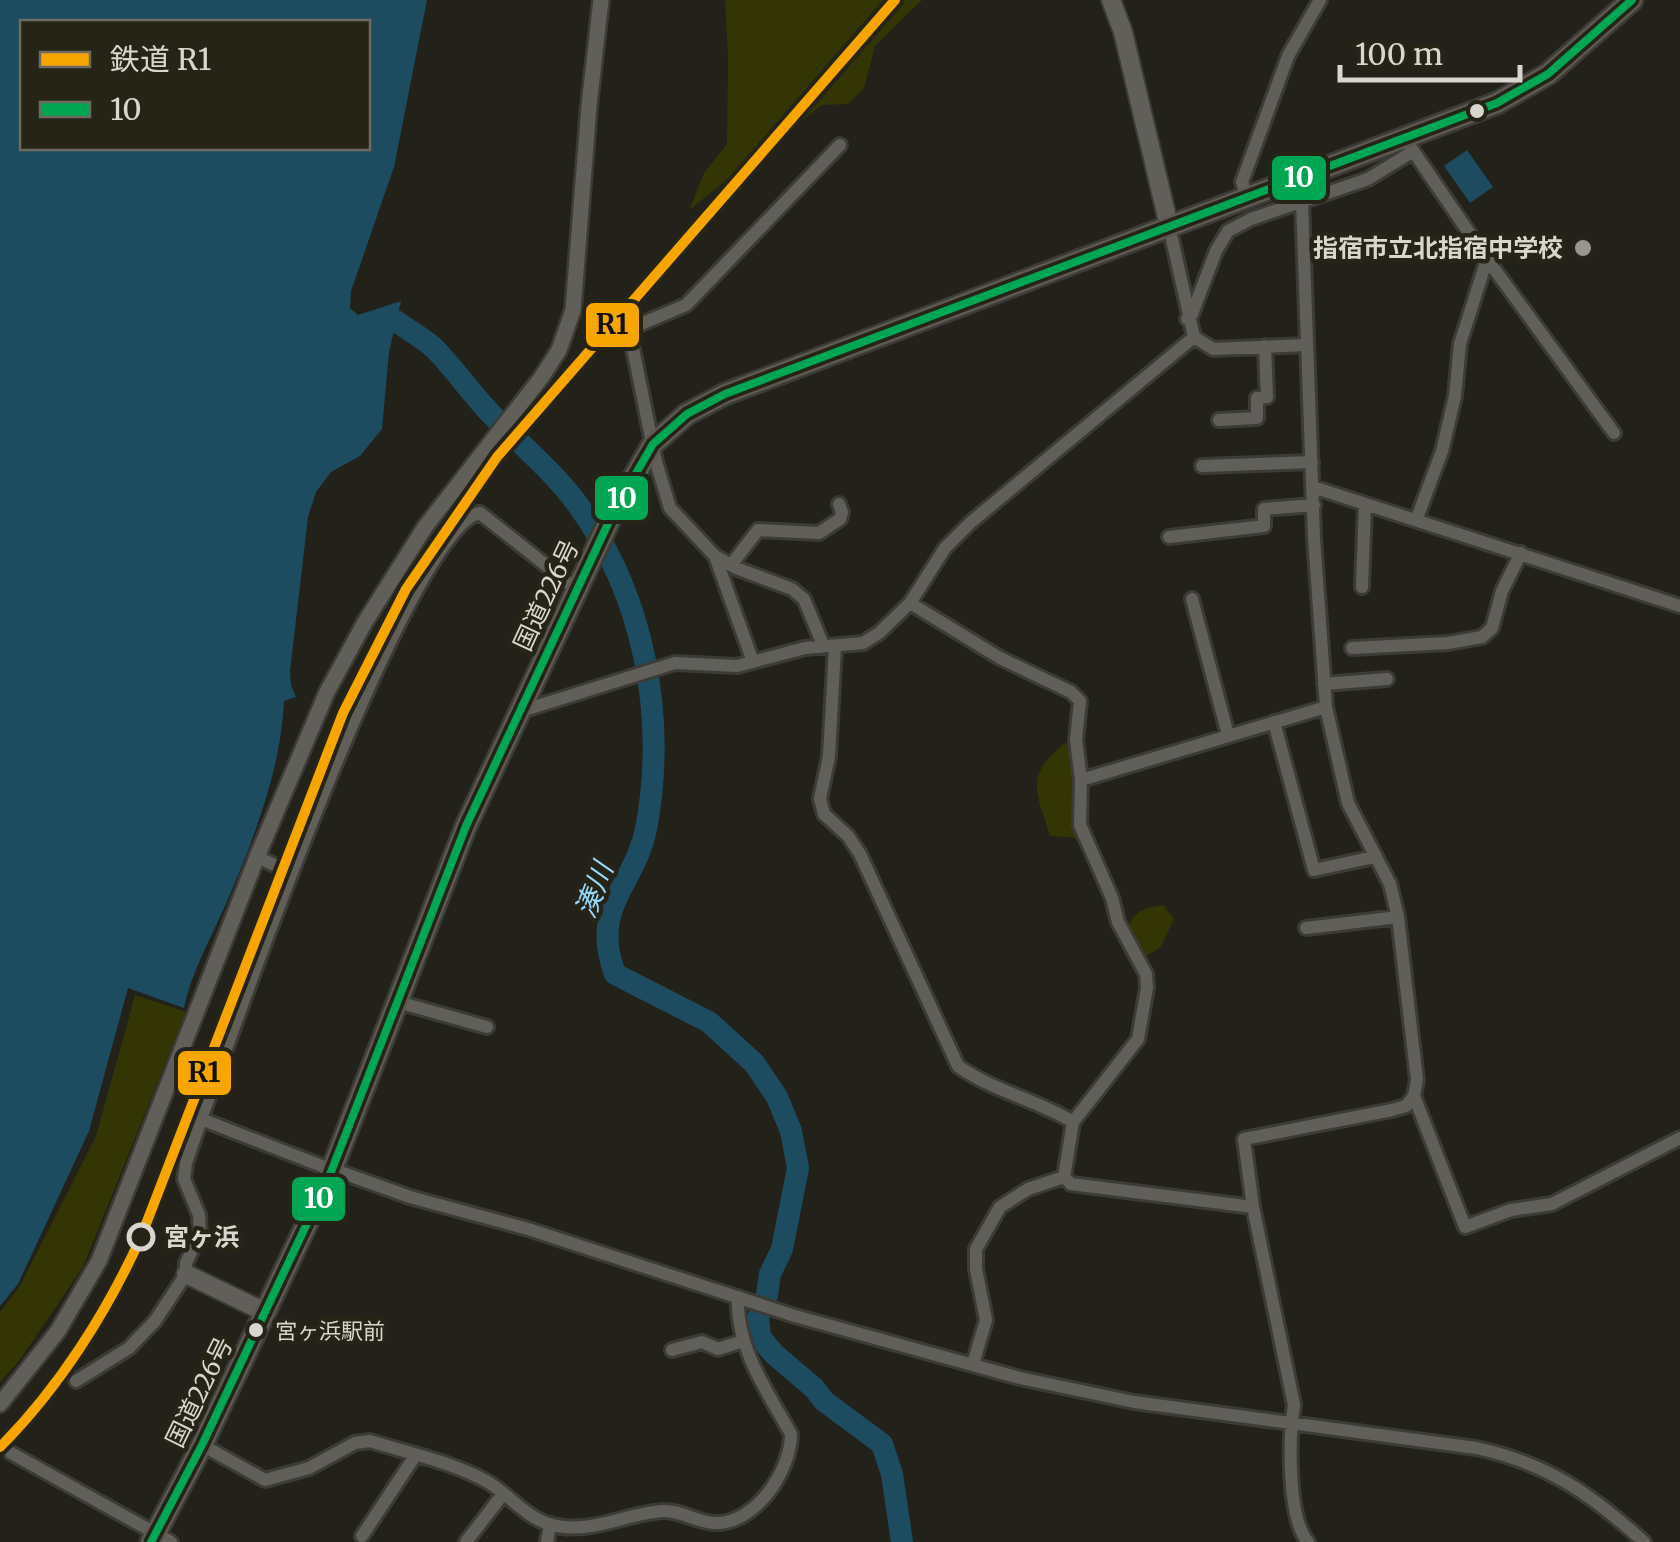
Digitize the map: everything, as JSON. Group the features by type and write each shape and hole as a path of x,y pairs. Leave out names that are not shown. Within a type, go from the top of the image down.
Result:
{"highway":[{"name":"国道226号","path":"159,1539 332,1170 466,826 612,513 653,444 687,414 725,394 1246,197 1408,146 1548,74 1632,0"}],"main road":[{"path":"1112,0 1169,226"},
{"path":"186,1274 266,1312"}],"street":[{"path":"0,1404 58,1331 98,1261 257,857 327,692 425,527 559,350 573,310 601,0"},
{"path":"1246,197 1242,182 1288,56 1320,0"},
{"path":"840,145 686,305 630,329 653,444 670,508 715,556 792,589 804,599 829,646 829,756 820,799 824,814 848,836 860,854 958,1066 1073,1122"},
{"path":"1187,320 1219,243 1228,231 1250,218 1368,178 1408,146 1614,433"},
{"path":"1302,202 1312,487 1326,707 1348,804 1390,884 1398,917 1417,1080 1414,1096 1406,1106 1244,1139 1253,1207 1294,1405 1295,1514 1308,1542"},
{"path":"1169,226 1187,320 1194,337 1214,349 1307,345"},
{"path":"1417,518 1442,451 1455,396 1460,344 1487,259"},
{"path":"518,712 675,663 737,666 829,646 863,643 880,633 910,603 945,548 970,523 1194,337"},
{"path":"1218,420 1257,418 1257,398 1267,397 1265,346"},
{"path":"1202,466 1312,462"},
{"path":"1312,487 1680,606"},
{"path":"732,565 758,530 819,533 840,519 838,504"},
{"path":"1362,586 1365,504"},
{"path":"1168,537 1264,526 1264,509 1314,505"},
{"path":"76,1382 128,1348 155,1321 186,1274 186,1263 200,1232 199,1215 184,1179 201,1119 344,738 385,650 442,551 466,518 480,513 576,589"},
{"path":"1352,648 1448,643 1482,637 1492,628 1502,590 1520,554"},
{"path":"715,556 753,662"},
{"path":"1192,599 1228,735"},
{"path":"910,603 1000,658 1071,692 1080,701 1076,740 1081,780 1080,825 1112,898 1118,922 1146,974 1147,988 1138,1040 1073,1122 1064,1176"},
{"path":"1324,684 1388,679"},
{"path":"1081,780 1326,707"},
{"path":"1274,722 1314,870 1374,857"},
{"path":"257,857 292,874"},
{"path":"1306,928 1398,917"},
{"path":"398,1002 488,1027"},
{"path":"1414,1096 1465,1228 1511,1210 1552,1204 1680,1138"},
{"path":"201,1119 410,1197 528,1229 656,1274 974,1364 1097,1395 1476,1448 1521,1458 1572,1485 1644,1542"},
{"path":"1064,1176 1071,1184 1253,1207"},
{"path":"974,1364 986,1320 976,1249 1000,1207 1028,1189 1064,1176"},
{"path":"202,1445 265,1480 309,1468 363,1441 486,1482 550,1524 601,1526 662,1512 679,1512 709,1523 726,1522 744,1517 761,1503 791,1448 791,1434 743,1341 737,1316 742,1299"},
{"path":"672,1350 702,1342 718,1348 743,1341"},
{"path":"11,1453 159,1539"},
{"path":"362,1536 415,1456"},
{"path":"466,1542 503,1494"},
{"path":"547,1542 550,1524"}],"shaded area":[{"path":"725,0 922,0 875,46 864,88 848,104 822,105 689,210 704,173 727,144"},
{"path":"1065,743 1073,744 1077,778 1075,820 1080,838 1050,836 1038,796 1043,765"},
{"path":"1163,905 1174,919 1160,948 1142,958 1127,931 1140,912"},
{"path":"135,995 186,1012 83,1267 19,1361 0,1382 0,1312 20,1286 96,1136"}],"water":[{"path":"0,0 427,0 394,167 351,291 350,308 358,315 401,301 389,352 382,429 360,456 331,472 316,492 308,517 290,671 296,697 284,701 277,754 263,807 196,969 184,1008 128,988 89,1131 18,1284 0,1306"},
{"path":"1467,150 1493,187 1470,203 1444,166"}],"waterway":[{"name":"湊川","path":"396,321 434,348 486,409 559,482 601,540 619,578 644,657 654,741 642,845 611,912 608,950 615,974 709,1022 754,1063 777,1097 791,1131 798,1168 782,1249 770,1274 758,1318 760,1337 824,1401 882,1444 892,1474 902,1542"}],"rail line":[{"name":"R1","path":"0,1447 42,1400 80,1348 141,1237 343,713 406,589 497,457 895,0"}],"transit line":[{"name":"10","path":"151,1542 202,1445 329,1177 466,826 613,513 653,444 687,414 725,394 1497,103 1548,74 1632,0"}],"place":[{"name":"指宿市立北指宿中学校","path":"1583,248"},
{"name":"宮ヶ浜","path":"141,1237"},
{"name":"宮ヶ浜駅前","path":"256,1330"}]}
